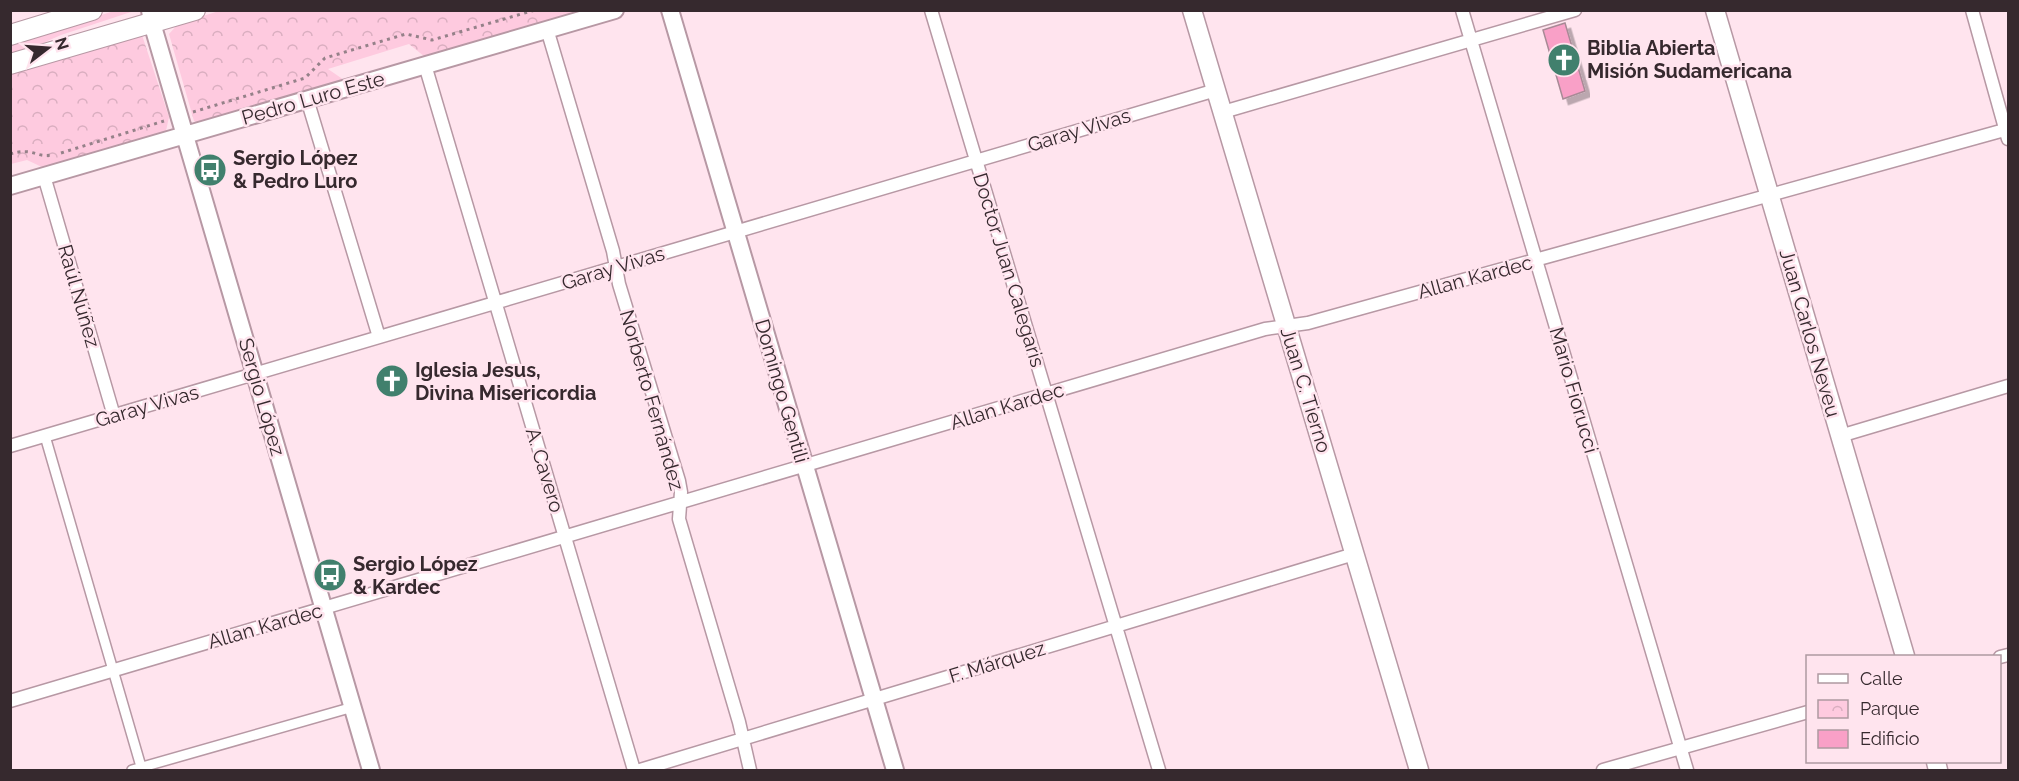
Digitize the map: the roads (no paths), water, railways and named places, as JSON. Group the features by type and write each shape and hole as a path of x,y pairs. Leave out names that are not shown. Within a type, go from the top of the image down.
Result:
{"main road":[{"path":"10,35 92,10"},
{"path":"10,64 151,17 195,10"},
{"name":"Juan C. Tierno","path":"1192,10 1419,771"},
{"name":"Juan Carlos Neveu","path":"1715,10 1904,655"}],"street":[{"name":"Pedro Luro Este","path":"10,186 615,10"},
{"name":"Domingo Gentili","path":"670,10 895,771"},
{"name":"Doctor Juan Calegaris","path":"931,10 1159,771"},
{"name":"Mario Fiorucci","path":"1462,10 1687,771"},
{"path":"1223,112 1575,10"},
{"path":"1972,10 2008,133"},
{"name":"Sergio López","path":"151,17 371,771"},
{"name":"Norberto Fernández","path":"547,30 680,481 680,525 750,771"},
{"name":"A. Cavero","path":"425,65 634,771"},
{"name":"Garay Vivas","path":"10,446 1216,90"},
{"path":"307,99 379,338"},
{"name":"Allan Kardec","path":"10,701 1265,329 1308,323 1769,196 2008,133"},
{"name":"Raúl Núñez","path":"44,176 114,416"},
{"path":"1840,436 2008,386"},
{"path":"45,436 139,770 353,707"},
{"name":"F. Márquez","path":"640,771 1354,554"},
{"path":"1604,771 1806,713"}],"place":[{"name":"Biblia Abierta Misión Sudamericana","path":"1564,60"},
{"name":"Sergio López & Pedro Luro","path":"210,170"},
{"name":"Iglesia Jesus, Divina Misericordia","path":"392,381"},
{"name":"Sergio López & Kardec","path":"330,575"}]}
